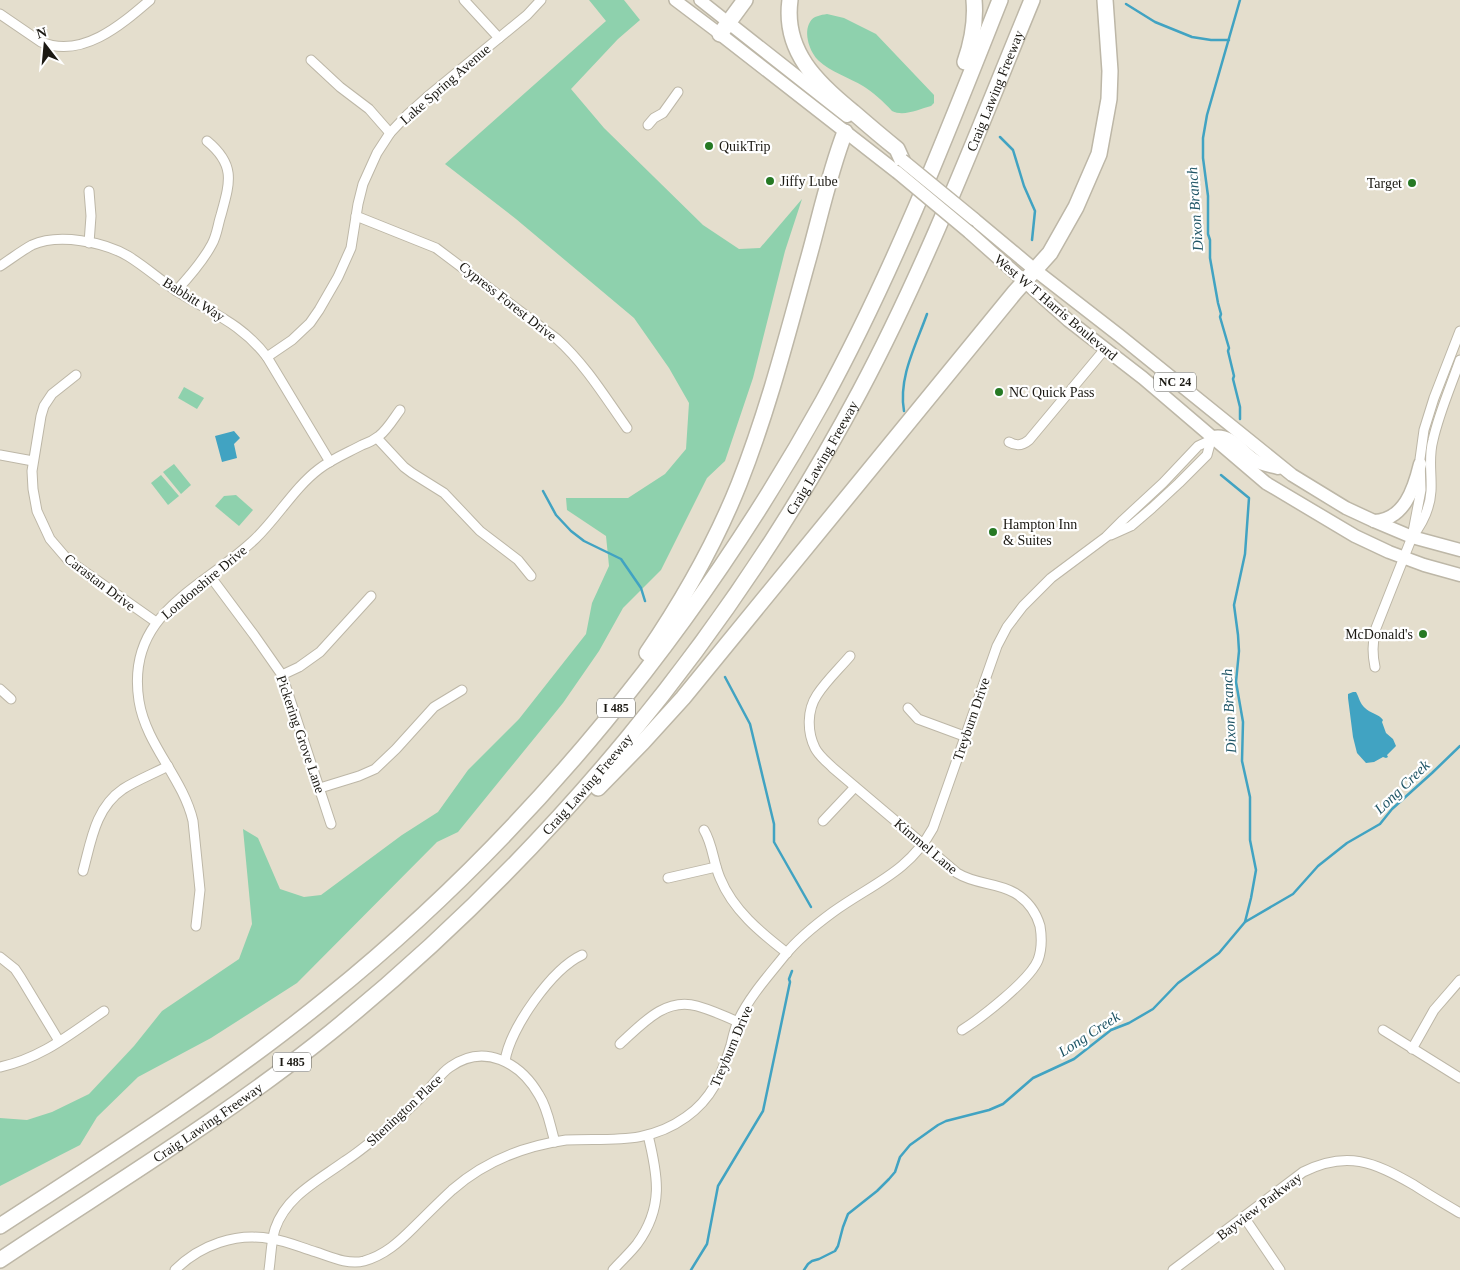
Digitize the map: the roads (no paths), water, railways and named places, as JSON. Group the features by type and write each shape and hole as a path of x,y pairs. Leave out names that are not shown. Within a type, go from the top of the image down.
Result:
{"highway":[{"path":"724,28 745,0"},
{"path":"790,0 791,32 798,54 828,92 897,150 899,166"},
{"path":"958,104 956,87 971,47 975,12 974,0"},
{"name":"Craig Lawing Freeway","path":"0,1226 171,1114 238,1067 329,997 476,864 511,828 586,744 649,667 716,574 772,489 852,345 881,286 923,191 1000,0"},
{"name":"Craig Lawing Freeway","path":"0,1260 114,1186 252,1092 363,1006 445,933 502,878 603,768 647,716 686,665 775,536 816,470 864,384 923,262 1032,0"},
{"path":"542,836 591,795 644,742 683,698 1024,282 1050,254 1076,207 1099,154 1109,99 1110,72 1105,0"},
{"path":"586,744 682,598 712,544 728,510 765,411 815,238 835,160 845,132"}],"main road":[{"name":"West W T Harris Boulevard","path":"675,0 724,28 899,166 932,202 969,232 1068,320 1143,378 1212,439 1266,482 1355,536 1404,558 1460,575"},
{"name":"West W T Harris Boulevard","path":"700,0 724,28 845,132 938,189 1035,270 1286,470 1318,492 1374,521 1412,537 1460,550"},
{"path":"1212,439 1223,436 1256,462 1286,470"},
{"path":"1374,521 1394,516 1406,502 1414,486 1420,464"}],"street":[{"path":"0,14 41,42 48,45 64,46 94,40 103,36 150,0"},
{"path":"464,0 499,38"},
{"name":"Lake Spring Avenue","path":"267,357 302,332 319,310 351,248 360,195 370,166 390,134 414,108 499,38 541,0"},
{"path":"311,60 340,87 369,109 390,134"},
{"path":"651,122 663,112 678,92"},
{"path":"176,291 212,244 229,184 224,160 216,148 207,142"},
{"path":"89,191 92,216 89,242"},
{"name":"Cypress Forest Drive","path":"356,216 428,243 443,252 557,339 581,363 627,428"},
{"name":"Babbitt Way","path":"0,266 26,249 43,241 60,239 89,242 128,256 176,291 239,328 258,346 267,357 330,462"},
{"path":"1375,667 1372,652 1374,633 1412,537 1421,490 1421,443 1427,419 1457,346 1460,331"},
{"path":"1009,442 1020,445 1029,440 1105,349"},
{"path":"1412,537 1423,521 1429,502 1432,444 1460,360"},
{"name":"Carastan Drive","path":"76,375 52,394 44,406 33,461 33,489 37,511 54,544 68,560 156,622"},
{"name":"Londonshire Drive","path":"196,926 200,890 193,821 191,811 183,794 145,722 137,685 144,645 156,622 170,606 256,539 312,475 330,462 377,438 400,410"},
{"path":"377,438 412,474 444,493 480,531 518,560 531,576"},
{"name":"Treyburn Drive","path":"1106,537 1131,526 1152,508 1207,456 1212,439"},
{"name":"Treyburn Drive","path":"175,1270 197,1252 221,1242 244,1238 272,1239 333,1258 364,1265 394,1246 451,1191 482,1169 514,1153 555,1142 632,1138 648,1135 667,1128 697,1109 713,1091 724,1068 738,1022 756,992 787,952 834,911 890,876 924,844 933,828 997,646 1007,627 1023,606 1051,578 1106,537 1198,446 1212,439"},
{"path":"0,455 33,461"},
{"name":"Pickering Grove Lane","path":"210,576 282,675 331,824"},
{"path":"282,675 299,667 320,652 371,596"},
{"name":"Kimmel Lane","path":"850,656 817,694 810,710 809,723 812,739 820,755 855,787 965,878 1000,887 1017,894 1029,904 1038,920 1041,950 1038,962 1031,972 1008,994 975,1022 962,1030"},
{"path":"0,689 11,699"},
{"path":"320,788 375,769 434,707 462,690"},
{"path":"908,708 918,719 964,736"},
{"path":"83,872 96,821 107,805 123,790 168,766"},
{"path":"822,821 855,787"},
{"path":"704,830 712,847 716,867 728,896 739,911 787,952"},
{"path":"668,878 716,867"},
{"path":"505,1061 512,1038 536,999 565,966 582,955"},
{"path":"0,957 15,969 60,1041"},
{"path":"1412,1048 1434,1010 1460,980"},
{"path":"620,1044 656,1013 671,1006 697,1006 738,1022"},
{"path":"0,1067 29,1059 60,1041 104,1011"},
{"path":"1383,1030 1460,1078"},
{"name":"Shenington Place","path":"269,1270 272,1239 276,1227 294,1200 314,1182 368,1145 425,1093 448,1068 459,1062 482,1056 505,1061 524,1077 540,1095 555,1142"},
{"path":"614,1270 636,1246 649,1224 655,1207 656,1174 648,1135"},
{"name":"Bayview Parkway","path":"1173,1270 1303,1172 1324,1163 1341,1160 1368,1163 1388,1170 1460,1213"},
{"path":"1244,1218 1280,1270"}],"water":[{"path":"234,431 240,438 234,444 237,458 222,462 215,436"},
{"path":"1356,692 1365,708 1383,720 1386,733 1393,739 1396,746 1387,755 1388,757 1366,763 1357,753 1348,698 1348,694"}],"waterway":[{"name":"Dixon Branch","path":"1240,0 1207,115 1203,138 1203,158 1208,196 1210,258 1220,317 1229,348 1233,379 1240,407 1240,419"},
{"path":"1126,4 1155,22 1192,37 1229,40"},
{"path":"1000,137 1013,150 1024,186 1035,211 1032,240"},
{"path":"904,411 903,399 906,374 927,314"},
{"name":"Dixon Branch","path":"1221,475 1249,498 1245,554 1234,605 1239,651 1236,682 1243,722 1242,761 1250,797 1250,840 1256,870 1245,922"},
{"path":"543,491 556,515 571,531 584,541 621,559 641,588 645,601"},
{"path":"725,677 750,724 774,824 774,842 811,907"},
{"name":"Long Creek","path":"804,1270 812,1261 835,1251 848,1214 889,1179 895,1172 900,1157 910,1145 946,1121 989,1110 1003,1104 1033,1078 1074,1059 1111,1030 1129,1023 1153,1009 1178,983 1219,953 1245,922 1293,894 1318,866 1347,843 1380,824 1392,809 1460,746"},
{"path":"691,1270 707,1244 718,1186 763,1111 792,971"}],"place":[{"name":"QuikTrip","path":"709,146"},
{"name":"Jiffy Lube","path":"770,181"},
{"name":"Target","path":"1412,183"},
{"name":"NC Quick Pass","path":"999,392"},
{"name":"Hampton Inn & Suites","path":"993,532"},
{"name":"McDonald's","path":"1423,634"}]}
